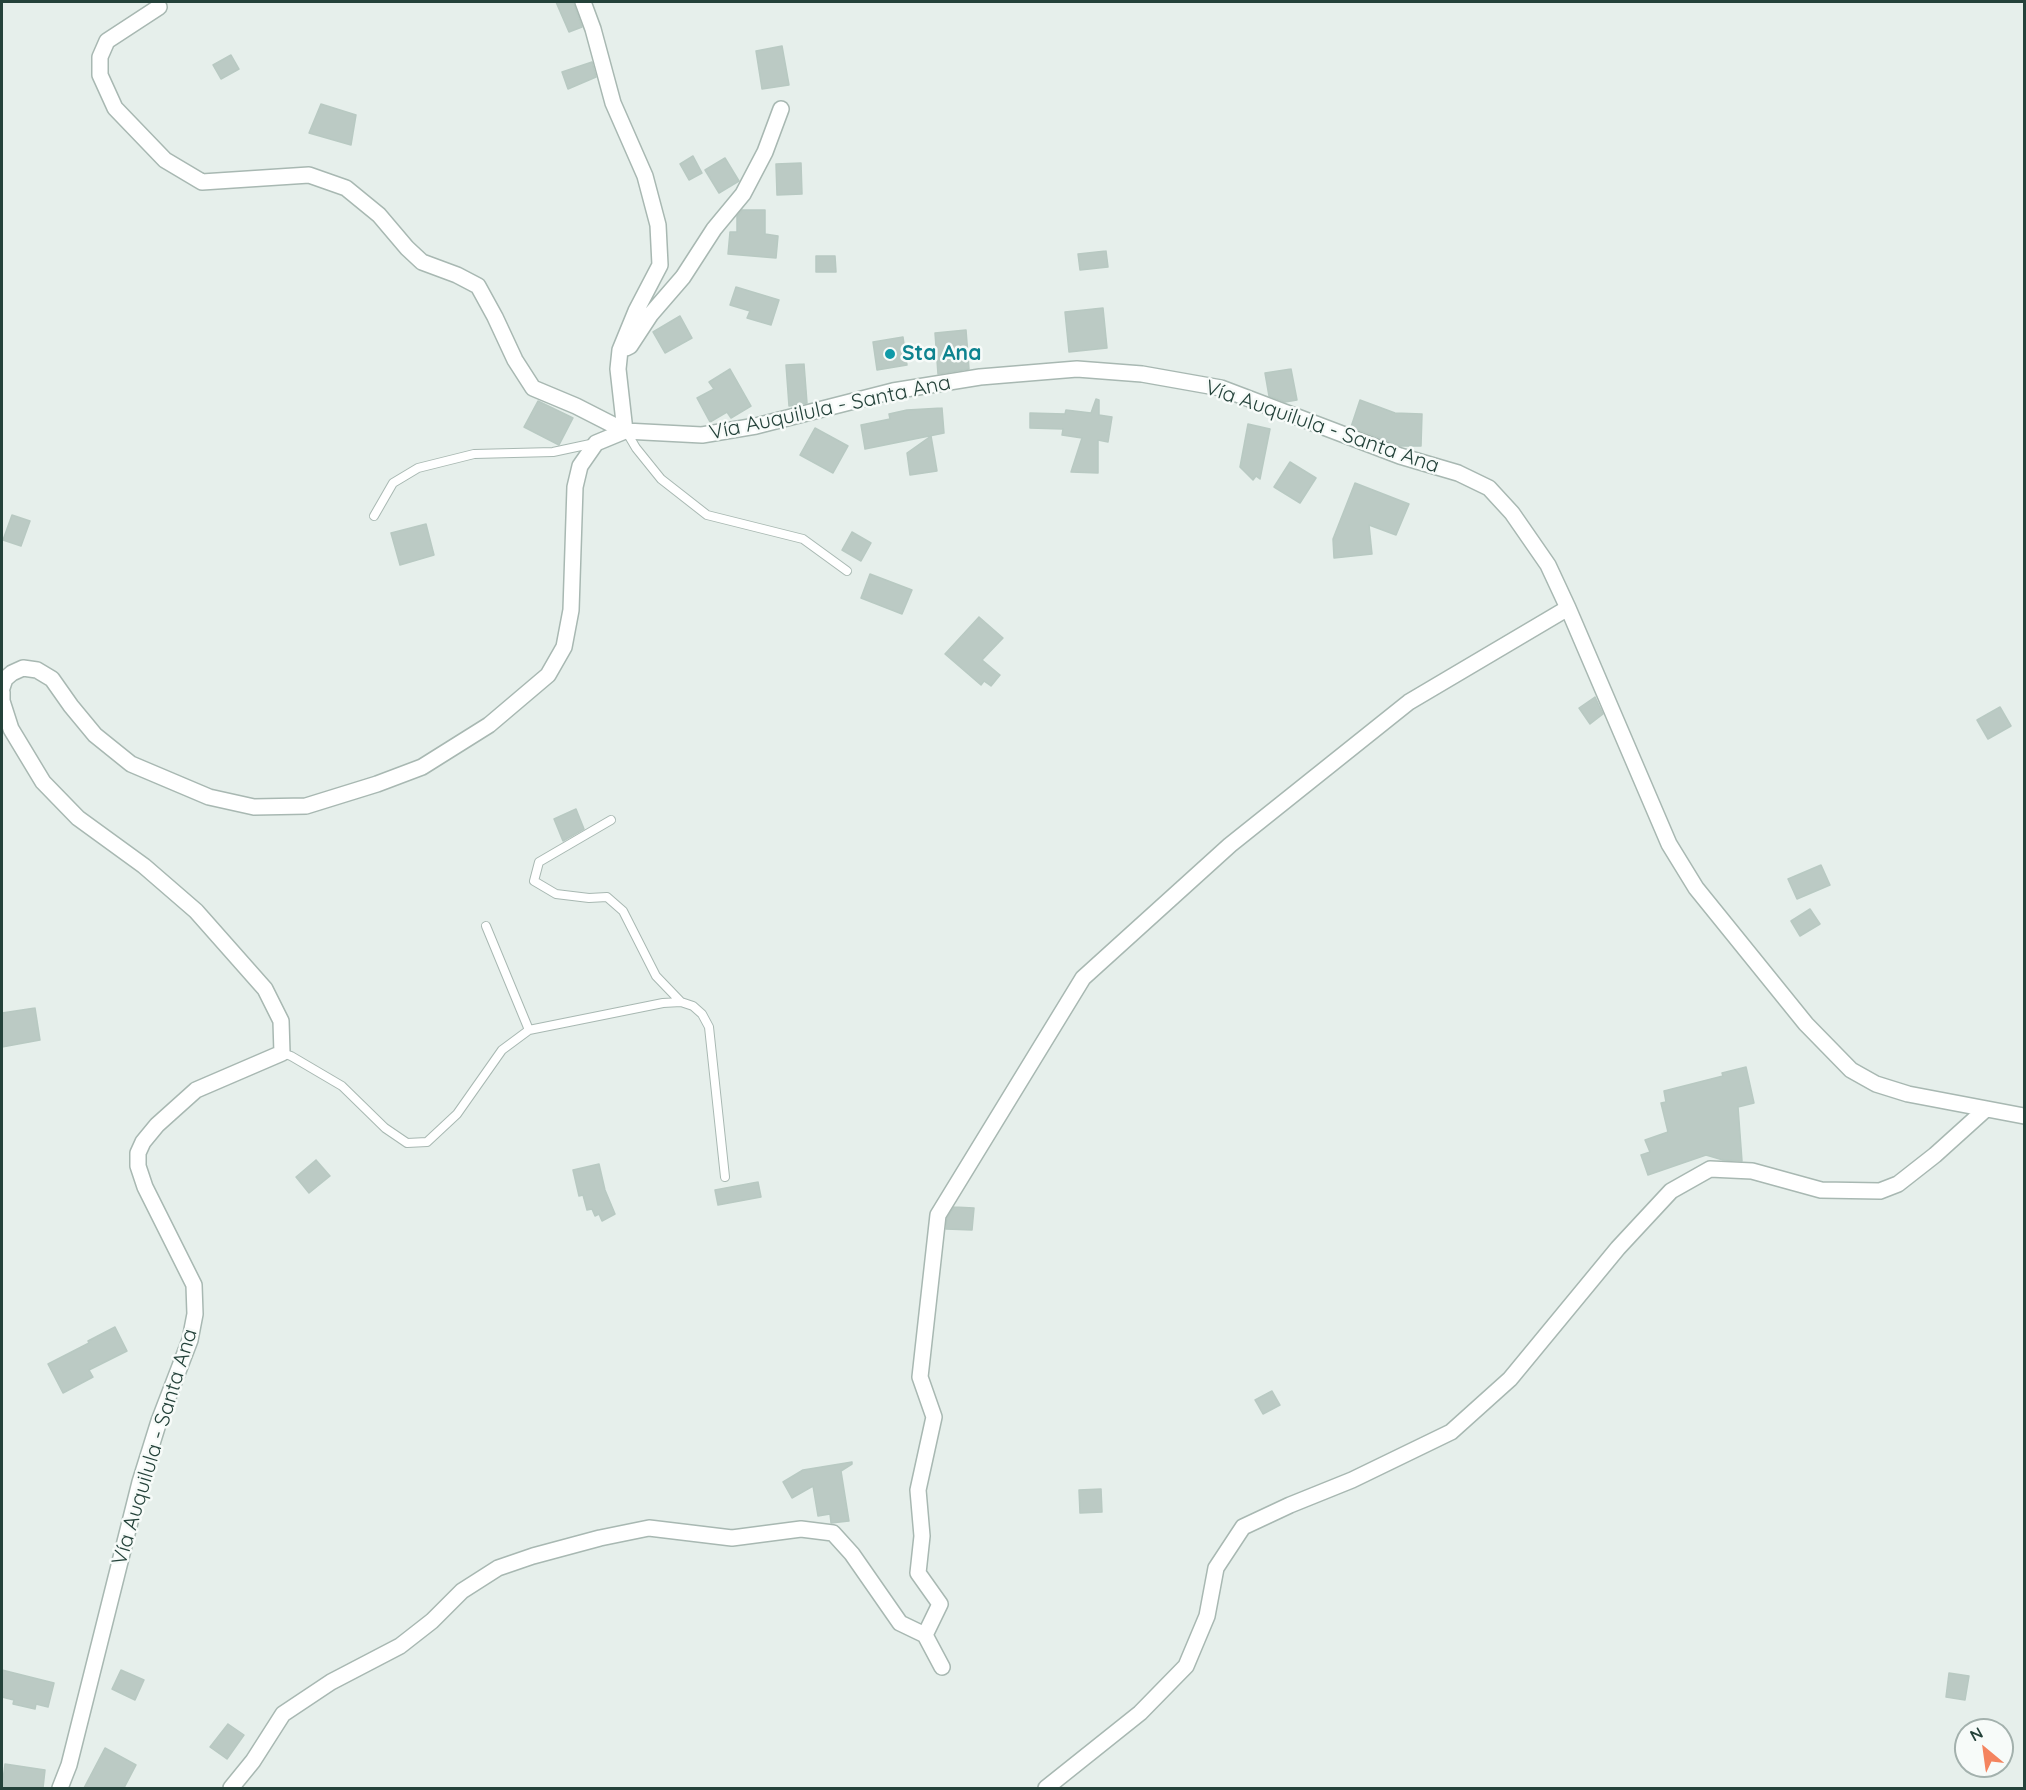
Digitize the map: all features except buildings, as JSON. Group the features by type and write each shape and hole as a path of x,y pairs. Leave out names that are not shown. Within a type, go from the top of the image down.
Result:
{"street":[{"path":"583,2 593,29 613,103 645,176 658,225 660,265 636,311 620,350 618,369 625,431"},
{"path":"159,7 107,41 100,57 100,75 114,108 165,160 202,182 309,175 346,188 379,216 422,262 457,275 478,286 515,360 533,388 576,406 625,431"},
{"path":"620,350 630,346 651,314 683,277 714,229 743,194 765,152 781,109"},
{"name":"Vía Auquilula - Santa Ana","path":"596,443 625,431 702,435 756,426 893,392 980,377 1077,369 1142,374 1221,388 1401,456 1458,473 1489,488 1512,513 1548,565 1669,844 1696,888 1806,1024 1851,1070 1876,1084 1908,1094 2025,1116"},
{"path":"282,1053 281,1021 265,989 196,910 144,866 78,818 43,782 11,729 2,701 2,684 12,673 23,668 37,670 52,679 95,735 131,764 209,797 254,807 306,806 422,767 489,725 532,689 548,675 564,647 571,610 575,488 580,466 596,443"},
{"path":"925,1635 940,1604 918,1573 922,1536 918,1490 934,1417 920,1377 938,1215 1083,978 1230,845 1409,702 1568,608"},
{"name":"Vía Auquilula - Santa Ana","path":"60,1788 69,1765 140,1482 159,1421 186,1351 195,1314 194,1285 145,1187 138,1166 138,1153 143,1142 157,1125 196,1090 282,1053"},
{"path":"1046,1788 1140,1713 1186,1666 1207,1616 1216,1568 1243,1527 1290,1504 1352,1480 1452,1432 1510,1379 1618,1248 1671,1191 1710,1169 1752,1171 1821,1190 1880,1191 1898,1184 1935,1155 1986,1109"},
{"path":"231,1788 253,1761 283,1714 331,1682 400,1646 432,1622 462,1591 498,1568 600,1538 649,1528 732,1539 801,1529 833,1533 852,1554 900,1623 925,1635 942,1667"}],"lane":[{"path":"625,431 661,479 706,515 803,539 847,571"},
{"path":"375,516 393,483 418,468 474,454 553,452 596,443"},
{"path":"611,820 539,862 534,881 556,894 589,898 607,897 623,911 656,976 681,1002"},
{"path":"486,926 529,1030"},
{"path":"282,1053 342,1086 385,1128 407,1143 427,1142 457,1113 502,1050 529,1030 663,1003 681,1002 693,1006 702,1014 709,1028 725,1177"}],"place":[{"name":"Sta Ana","path":"890,354"}]}
